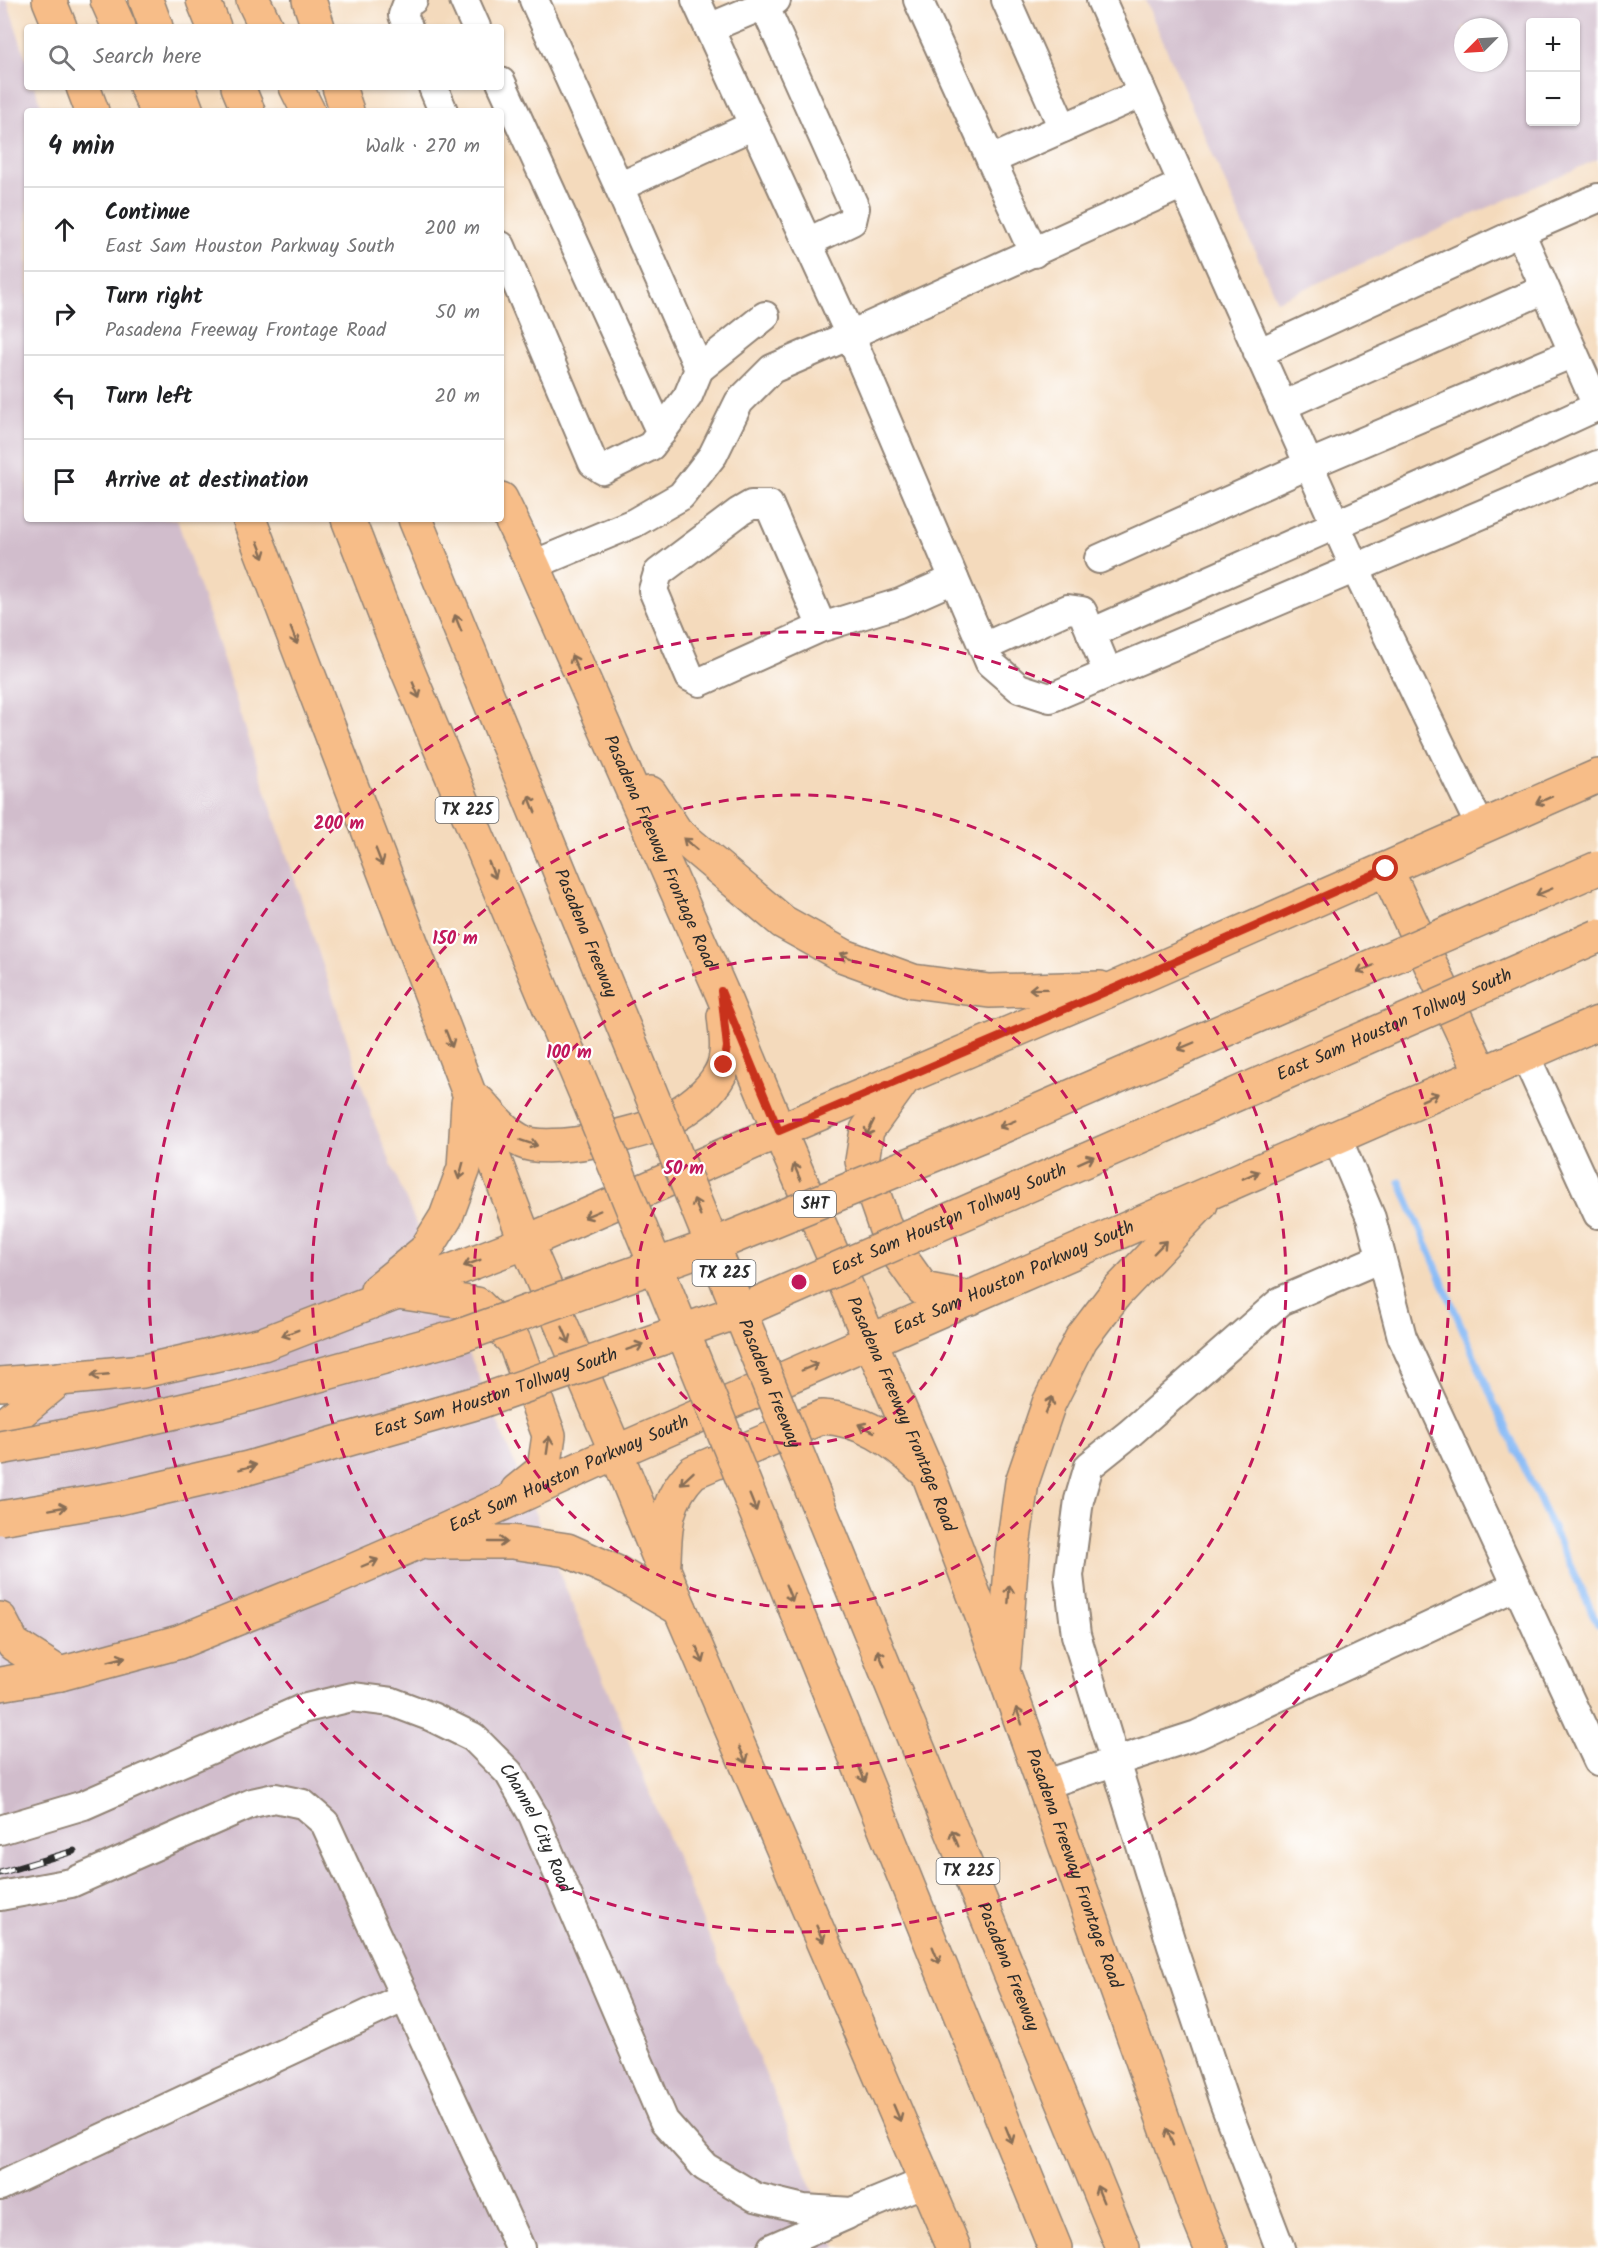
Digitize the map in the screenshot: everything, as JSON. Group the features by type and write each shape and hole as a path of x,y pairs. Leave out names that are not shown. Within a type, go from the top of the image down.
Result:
{"main road":[{"path":"49,0 59,24"},
{"path":"107,0 118,24"},
{"path":"146,0 155,24"},
{"path":"203,0 213,24"},
{"path":"253,0 265,24"},
{"path":"309,0 317,24"},
{"path":"84,90 91,108"},
{"path":"147,90 156,108"},
{"path":"179,90 186,108"},
{"path":"239,90 247,108"},
{"path":"298,90 306,108"},
{"path":"340,90 346,108"},
{"name":"Pasadena Freeway Frontage Road","path":"504,505 533,565 721,991 779,1131 929,1476 1004,1674 1211,2248"},
{"path":"250,522 526,1242 680,1609 954,2248"},
{"path":"342,522 396,643"},
{"name":"TX 225","path":"349,522 396,643 588,1099 1055,2248"},
{"name":"Pasadena Freeway","path":"416,522 1122,2248"},
{"path":"599,717 676,832 783,922 844,956 913,981 989,991 1117,987"},
{"path":"0,1384 143,1371 263,1344 526,1242 1598,776"},
{"name":"SHT","path":"0,1448 93,1431 232,1399 457,1336 716,1244 987,1133 1598,868"},
{"path":"1386,869 1482,1074"},
{"name":"East Sam Houston Tollway South","path":"0,1518 119,1498 248,1468 479,1402 743,1310 1598,936"},
{"path":"469,1092 510,1134 523,1142 537,1146 563,1146 633,1132 667,1121 697,1101 720,1076 727,1047 721,991"},
{"name":"East Sam Houston Parkway South","path":"0,1684 60,1674 179,1642 419,1542 616,1452 1598,1023"},
{"path":"903,1080 867,1131 862,1161 891,1244 922,1289 970,1298"},
{"path":"356,1308 425,1251 446,1217 464,1168 469,1092"},
{"path":"1004,1674 1012,1554 1022,1482 1050,1402 1081,1339 1102,1311 1116,1293 1213,1192"},
{"path":"398,1292 477,1304 514,1341 549,1435 544,1469 502,1504"},
{"path":"0,1433 2,1427 60,1379"},
{"path":"664,1567 664,1534 670,1505 680,1485 693,1472 822,1417 843,1418 863,1425 890,1441 929,1476"},
{"path":"419,1542 512,1542 567,1550 618,1573 680,1609"},
{"path":"0,1619 13,1644 60,1674"}],"street":[{"path":"406,24 402,15 408,2 413,0"},
{"path":"464,0 475,24"},
{"path":"534,0 699,369"},
{"path":"696,0 850,335 990,663 1019,688 1050,698 1598,465"},
{"path":"918,0 1034,253"},
{"path":"1006,0 1063,128"},
{"path":"1101,0 1354,568 1481,828"},
{"path":"709,28 770,3 855,208 852,221 808,242"},
{"path":"504,89 661,432"},
{"path":"434,90 442,108"},
{"path":"991,160 1142,93"},
{"path":"619,187 754,125"},
{"path":"533,565 634,523 681,496 713,455 739,402 772,369 1183,184"},
{"path":"1258,352 1598,198"},
{"path":"1091,633 1598,407 1520,232"},
{"path":"504,253 593,463 603,470 651,446 688,396 699,369 765,316"},
{"path":"1282,406 1545,289"},
{"path":"1099,560 1308,465 1573,353"},
{"path":"822,627 769,506 751,505 739,512 658,573 653,590 690,676 700,682 822,627 900,603 954,579"},
{"path":"984,647 1068,609 1082,611 1108,673"},
{"path":"1525,1055 1598,1214"},
{"path":"1337,1138 1371,1218 1402,1336 1598,1761"},
{"path":"1280,2248 1225,2105 1172,1946 1076,1635 1069,1576 1079,1500 1089,1466 1129,1434 1281,1301 1382,1258"},
{"path":"1043,1785 1197,1735 1516,1586"},
{"name":"Channel City Road","path":"0,1830 84,1805 302,1709 352,1697 392,1702 432,1717 473,1737 509,1773 533,1815 664,2121 705,2167 755,2197 804,2209 852,2212 927,2181"},
{"path":"0,1896 71,1883 252,1803 275,1798 303,1804 325,1823 520,2248"},
{"path":"0,2186 405,1997"},
{"path":"772,2248 852,2212"}],"shaded area":[{"path":"0,0 7,0 24,53 24,90 36,90 42,108 24,108 24,522 178,522 374,1122 837,2248 0,2248"},
{"path":"1145,0 1598,0 1598,159 1277,301"}],"waterway":[{"path":"1400,1182 1494,1403 1598,1625"}],"railway":[{"path":"0,1873 74,1851"}],"route":[{"path":"724,1065 727,1047 721,991 779,1131 903,1080 1386,869"}]}
